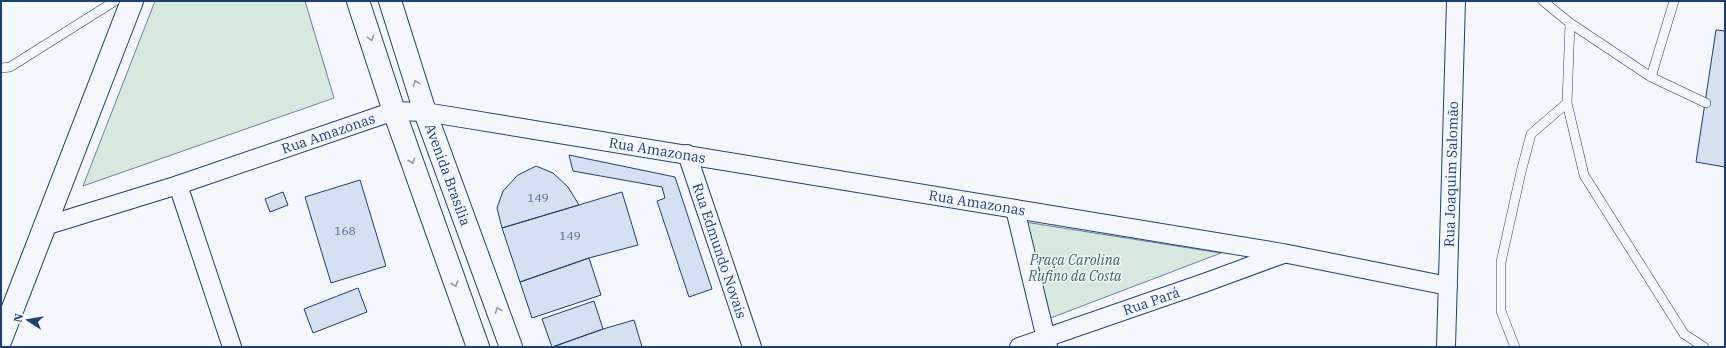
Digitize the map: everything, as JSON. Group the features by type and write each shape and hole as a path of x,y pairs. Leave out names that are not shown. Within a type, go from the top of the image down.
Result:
{"main road":[{"path":"1,339 132,1"},
{"name":"Avenida Brasília","path":"358,1 394,111 478,347"},
{"name":"Avenida Brasília","path":"390,1 426,112 511,347"}],"street":[{"name":"Rua Joaquim Salomão","path":"1446,347 1456,1"},
{"name":"Rua Amazonas","path":"45,226 178,185 394,111 426,112 1283,253 1448,286"},
{"name":"Rua Edmundo Novais","path":"687,154 752,347"},
{"path":"178,185 232,347"},
{"path":"1015,209 1047,343"},
{"name":"Rua Pará","path":"1019,347 1047,343 1283,253"}],"lane":[{"path":"1,68 10,67 115,1"},
{"path":"1543,1 1570,23 1651,77 1706,103"},
{"path":"1651,77 1674,1"},
{"path":"1570,23 1567,103 1584,175 1684,334 1704,347"},
{"path":"1515,347 1501,311 1501,262 1531,134 1567,103"}],"green space":[{"path":"155,1 305,1 334,98 83,186"},
{"name":"Praça Carolina Rufino da Costa","path":"1025,222 1221,253 1048,319"}],"building":[{"path":"1716,30 1725,31 1725,167 1696,162"},
{"path":"569,155 675,177 712,289 689,297 657,201 665,198 662,187 573,171"},
{"path":"536,166 553,173 568,187 579,205 502,228 497,208 503,191 518,175"},
{"path":"360,180 386,266 331,283 305,197"},
{"path":"283,192 288,205 270,212 265,199"},
{"path":"622,192 638,245 589,258 520,282 502,228"},
{"path":"589,258 601,295 532,318 520,282"},
{"path":"358,288 367,312 313,333 304,309"},
{"path":"594,301 603,329 552,347 542,319"},
{"path":"634,320 642,347 553,347 603,329"}]}
